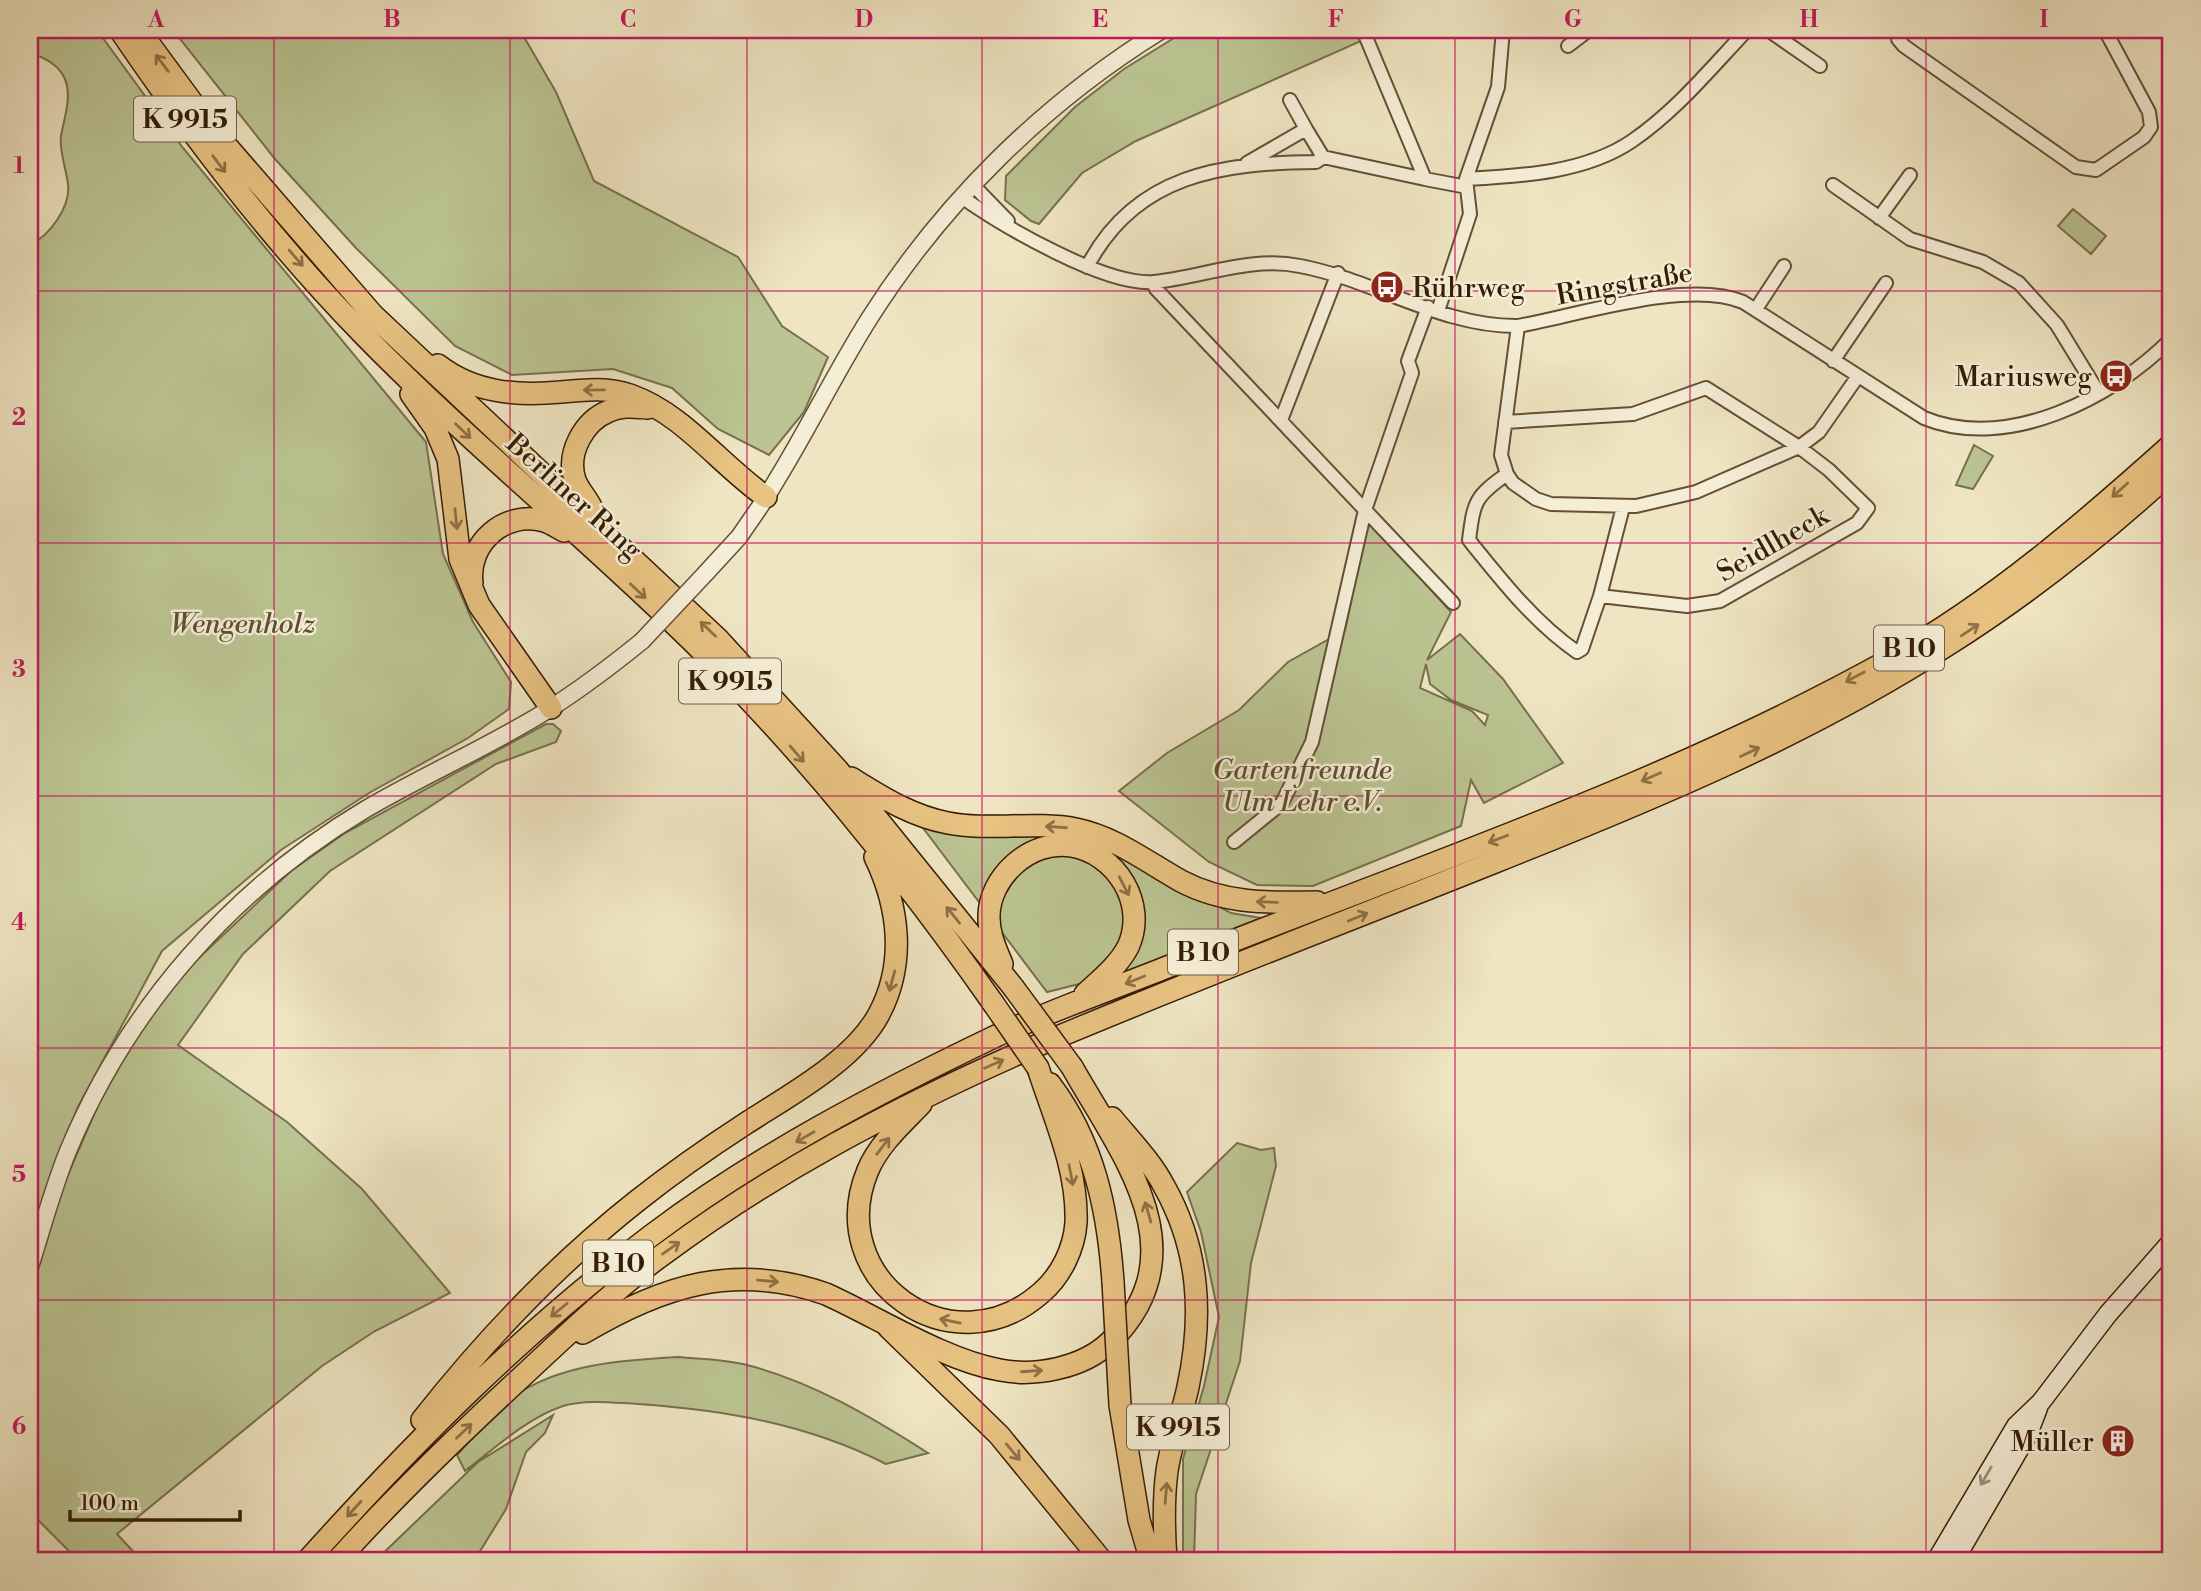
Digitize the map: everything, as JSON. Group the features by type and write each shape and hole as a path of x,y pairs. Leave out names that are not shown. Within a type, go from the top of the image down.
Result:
{"main road":[{"name":"Berliner Ring","path":"120,30 251,207 367,324 491,457 589,544 704,653 784,738 860,827 993,1003 1038,1068 1057,1105"},
{"name":"Berliner Ring","path":"139,30 211,128 367,324 598,524 719,640 838,769 1013,987"},
{"path":"367,324 469,384 513,394 608,390 629,394 658,409 766,497"},
{"path":"367,324 443,445 451,470 460,559 479,605 551,708"},
{"path":"598,524 591,505 575,481 574,461 578,443 590,424 609,411 621,407 658,409"},
{"name":"B 10","path":"307,1561 400,1458 550,1318 653,1234 755,1165 919,1074 1001,1033 1635,783 1734,740 1894,657 2013,579 2171,445"},
{"name":"B 10","path":"337,1561 415,1478 601,1304 665,1252 827,1147 932,1092 1082,1026 1621,811 1806,726 1906,670 2024,594 2123,516 2171,472"},
{"path":"472,589 472,566 479,546 488,535 511,521 547,521 589,544"},
{"path":"838,769 890,802 923,817 950,823 1055,826 1101,837 1212,895 1269,903 1335,901"},
{"path":"400,1458 422,1420 462,1371 579,1250 692,1160 814,1079 864,1035 878,1016 897,963 898,937 887,890 860,827"},
{"path":"1013,987 991,939 988,916 993,894 1007,872 1027,855 1053,845 1071,846 1089,852 1117,872 1126,884 1135,917 1132,934 1118,962 1073,1005"},
{"name":"K 9915","path":"1013,987 1072,1067 1150,1164 1163,1184 1183,1227 1198,1294 1195,1347 1168,1469 1164,1509 1166,1561"},
{"path":"545,1355 624,1309 663,1292 700,1282 746,1279 802,1285 877,1317 972,1363 1001,1370 1029,1372 1080,1361 1105,1346 1121,1331 1140,1301 1149,1280 1154,1251 1152,1228 1139,1190 1072,1067"},
{"path":"932,1092 887,1140 868,1168 861,1190 859,1225 866,1257 892,1293 909,1306 947,1322 967,1324 1010,1314 1040,1294 1062,1269 1076,1226 1076,1199 1057,1105"},
{"name":"K 9915","path":"1057,1105 1078,1128 1101,1189 1109,1228 1120,1405 1139,1520 1151,1561"},
{"path":"1936,1561 2016,1426 2041,1402 2068,1363 2171,1242"},
{"path":"877,1317 999,1435 1101,1561"},
{"path":"1954,1561 2028,1434 2041,1402"}],"street":[{"path":"30,1267 68,1152 97,1089 146,1008 181,962 223,919 283,865 338,827 551,708 596,679 642,641 738,537 766,497 885,295 923,242 1016,141 1069,94 1114,59 1163,30"},
{"path":"1234,842 1282,803 1312,742 1365,510 1412,373 1408,361 1433,309 1471,214 1466,183 1498,87 1503,30"},
{"path":"1568,47 1589,30"},
{"path":"1290,100 1323,157 1425,179 1466,183 1517,176 1567,167 1604,155 1631,142 1685,96 1747,30"},
{"path":"1768,30 1821,66"},
{"path":"1898,30 1898,39 1904,46 1994,110 2076,167 2096,170 2144,137 2151,127 2149,112 2105,30"},
{"path":"1369,32 1425,179"},
{"path":"1243,165 1306,129"},
{"path":"1087,267 1110,231 1140,202 1198,175 1243,165 1316,162 1323,157"},
{"path":"1879,218 1910,175"},
{"path":"1832,185 1910,239 1950,254 1983,262 2019,283 2057,325 2098,392"},
{"name":"Ringstraße","path":"968,192 1015,229 1087,267 1121,279 1153,282 1260,263 1284,262 1338,273 1476,323 1518,326 1593,310 1703,293 1735,298 1924,418 1949,426 1976,429 2023,424 2063,409 2138,369 2171,339"},
{"path":"1756,309 1784,266"},
{"path":"1281,420 1338,273"},
{"path":"1153,282 1156,289 1453,603"},
{"path":"1833,361 1886,282"},
{"path":"1518,326 1501,455 1507,474 1522,491 1551,504 1623,507 1696,492 1799,447 1819,432 1858,376"},
{"path":"1505,422 1633,414 1706,388 1799,447"},
{"name":"Seidlheck","path":"1600,596 1687,606 1720,601 1857,523 1868,508 1829,470 1799,447"},
{"path":"1507,474 1486,488 1473,505 1469,540 1528,609 1555,637 1577,653 1582,649 1600,596 1623,507"}],"green space":[{"name":"Wengenholz","path":"30,30 97,30 183,148 426,442 443,554 473,622 511,682 509,709 468,738 369,793 281,850 162,951 77,1109 30,1251 30,245 51,228 66,202 68,184 61,136 68,91 61,72 45,59 30,52"},
{"path":"173,30 520,30 556,92 594,181 738,257 782,326 828,357 804,412 769,455 718,429 672,388 613,369 512,375 455,346 356,248 275,159"},
{"path":"1187,30 1357,30 1361,41 1136,141 1082,173 1039,224 1031,221 1005,200 1006,176 1075,107 1124,69"},
{"path":"2073,209 2106,236 2091,254 2058,226"},
{"path":"1974,445 1993,456 1973,489 1956,485"},
{"name":"Gartenfreunde Ulm Lehr e.V.","path":"1368,520 1451,612 1427,660 1460,634 1503,679 1563,763 1484,803 1471,780 1461,826 1313,886 1257,885 1209,862 1119,791 1167,753 1239,710 1288,662 1345,630","holes":["1426,664 1430,684 1451,700 1488,715 1485,725 1472,711 1420,688"]},
{"path":"546,724 553,724 561,731 556,742 496,764 330,871 243,954 178,1045 287,1122 362,1189 450,1293 375,1331 322,1366 117,1534 142,1561 74,1561 77,1559 30,1512 30,1290 63,1186 99,1103 150,1012 185,971 291,871 345,833"},
{"path":"923,828 952,833 1063,833 1124,857 1231,913 1261,918 1127,972 1047,992"},
{"path":"1237,1143 1261,1150 1274,1148 1276,1166 1251,1263 1240,1361 1196,1494 1194,1561 1183,1561 1183,1459 1204,1386 1219,1317 1201,1232 1187,1192"},
{"path":"678,1357 735,1362 792,1379 861,1413 928,1453 886,1464 827,1439 765,1421 702,1410 591,1402 563,1406 537,1418 465,1471 457,1455 505,1403 550,1377 614,1362"},
{"path":"553,1415 545,1433 526,1452 506,1509 474,1561 375,1561 478,1462"}],"place":[{"name":"Rührweg","path":"1387,287"},
{"name":"Mariusweg","path":"2116,376"},
{"name":"Müller","path":"2118,1441"}]}
